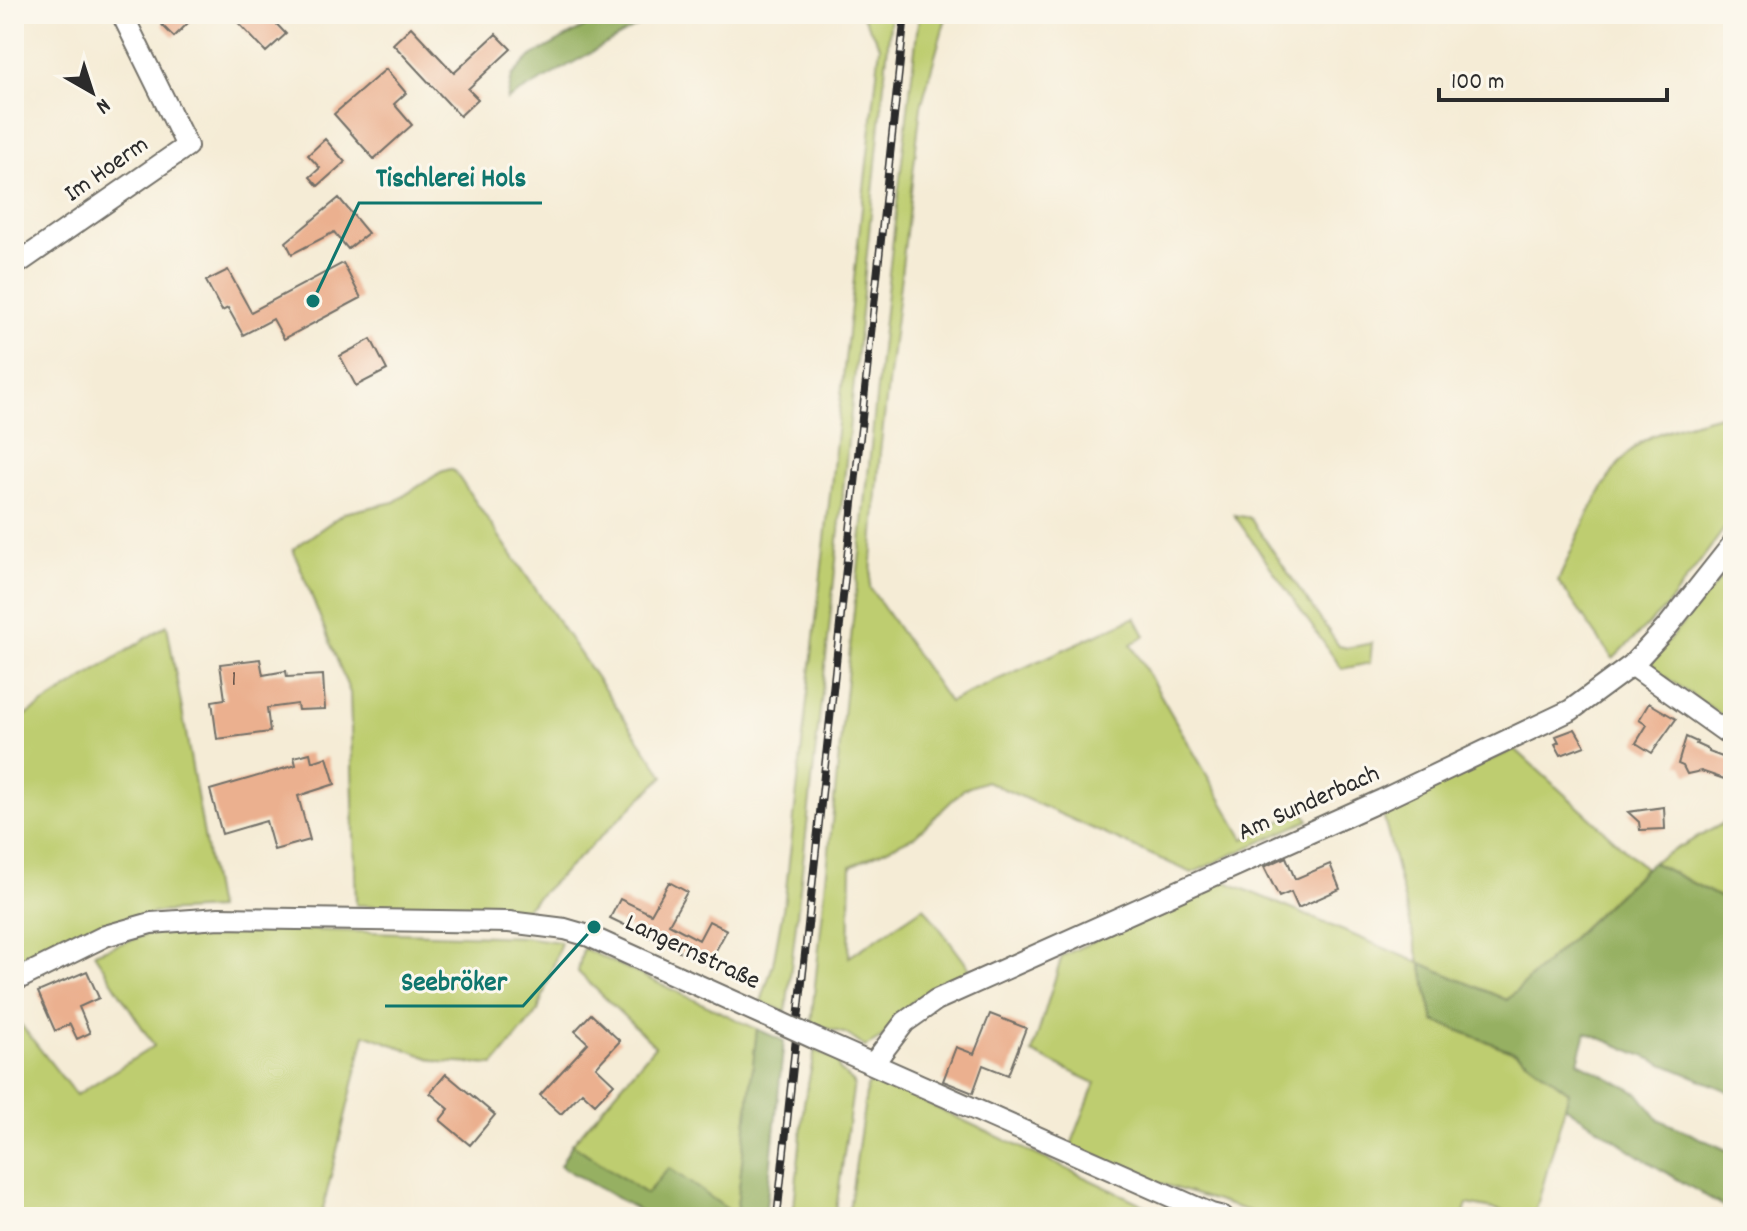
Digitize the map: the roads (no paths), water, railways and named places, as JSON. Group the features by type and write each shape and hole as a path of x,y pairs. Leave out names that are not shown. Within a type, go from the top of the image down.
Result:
{"street":[{"name":"Im Hoerm","path":"14,266 187,146 122,14"},
{"name":"Am Sunderbach","path":"873,1064 905,1022 936,1000 1368,806 1571,710 1632,665 1668,626 1733,544"},
{"path":"1632,665 1733,737"},
{"name":"Langernstraße","path":"14,981 105,936 151,923 219,918 509,922 565,929 609,943 816,1039 1223,1217"}],"railway":[{"path":"777,1217 905,14"}],"place":[{"name":"Tischlerei Hols","path":"313,301"},
{"name":"Seebröker","path":"594,927"}]}
